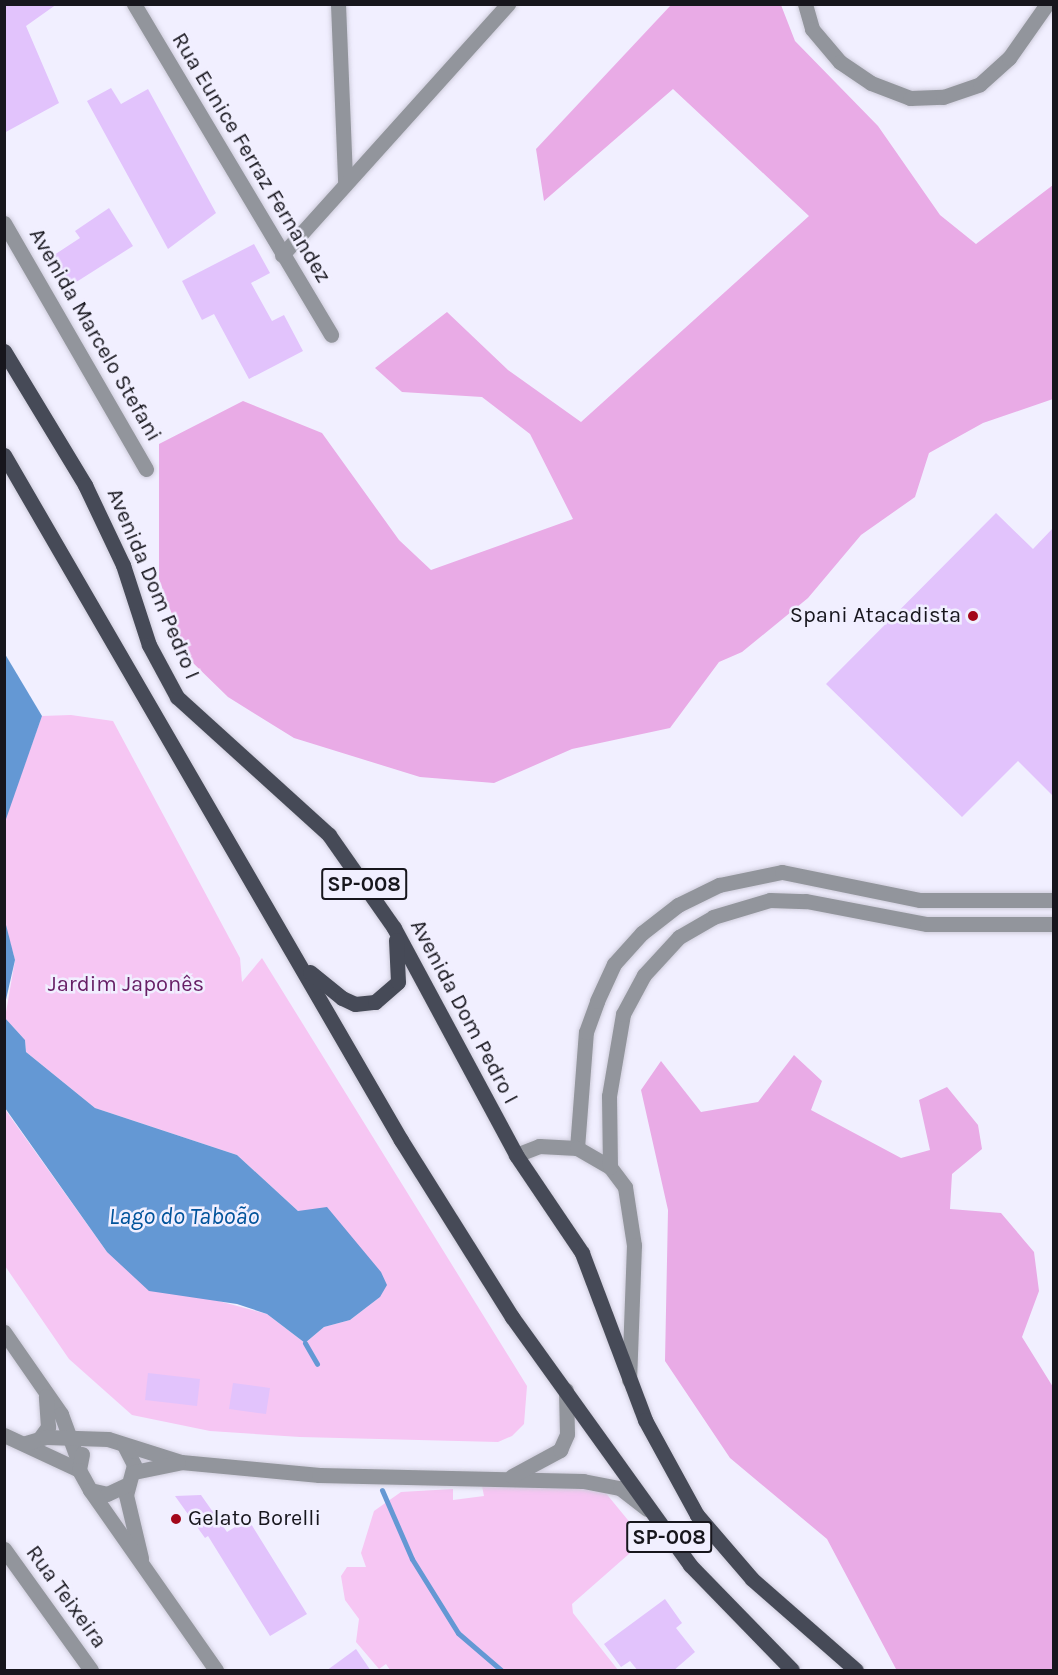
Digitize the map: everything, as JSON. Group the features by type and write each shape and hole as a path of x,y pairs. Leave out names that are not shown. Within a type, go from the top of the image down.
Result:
{"main road":[{"name":"Avenida Dom Pedro I","path":"4,351 85,485 123,565 149,645 177,697 221,742 329,835 394,928 516,1155 582,1253 629,1383 697,1515 752,1579 856,1671"},
{"name":"SP-008","path":"4,455 303,966 401,1140 512,1317 566,1388 648,1509 733,1614 792,1671"},
{"path":"303,966 342,998 355,1004 375,1002 398,982 394,928"}],"street":[{"name":"Rua Eunice Ferraz Fernandez","path":"134,4 282,255 332,334"},
{"path":"338,4 345,182"},
{"path":"282,255 345,182 508,4"},
{"path":"805,4 812,29 840,62 872,83 910,98 943,97 980,84 1009,58 1047,4"},
{"name":"Avenida Marcelo Stefani","path":"4,224 146,469"},
{"path":"577,1148 586,1032 597,1001 614,964 642,933 678,905 719,885 782,872 920,900 1053,900"},
{"path":"610,1167 609,1096 623,1014 644,975 679,938 713,917 743,905 779,900 927,924 1053,924"},
{"path":"516,1155 539,1146 577,1148 610,1167 625,1187 633,1212 629,1383"},
{"path":"4,1332 70,1437 79,1467 90,1490 116,1533 143,1564 216,1671"},
{"path":"512,1476 560,1450 567,1434 566,1388"},
{"path":"33,1441 48,1427 46,1396"},
{"path":"4,1435 33,1441 79,1467"},
{"path":"33,1441 70,1437 100,1440 181,1462 319,1475 512,1476 605,1484 648,1509"},
{"path":"79,1467 88,1446 100,1440"},
{"path":"124,1445 131,1478 132,1534 143,1564"},
{"path":"90,1490 107,1494 131,1478 181,1462"},
{"name":"Rua Teixeira","path":"4,1549 91,1671"}],"green space":[{"name":"Jardim Japonês","path":"71,715 113,721 240,958 242,982 262,958 527,1386 524,1424 512,1436 498,1442 300,1437 210,1431 132,1415 69,1359 5,1266 4,1108 107,1252 196,1295 267,1314 305,1343 324,1327 350,1320 380,1297 312,1212 298,1211 237,1155 95,1108 26,1052 25,1040 5,1018 15,960 4,921 4,822 42,716"},
{"path":"482,1486 600,1486 641,1536 638,1546 572,1604 573,1613 618,1670 390,1670 386,1664 379,1669 356,1642 359,1619 345,1600 341,1576 347,1567 366,1567 361,1553 374,1511 401,1492 453,1489 453,1500 484,1496"}],"shaded area":[{"path":"671,5 781,5 795,41 878,126 940,215 976,244 1053,185 1053,399 983,423 929,453 915,497 861,535 808,598 742,652 719,662 670,728 572,749 494,783 420,777 294,738 228,697 188,658 159,579 159,444 243,401 322,433 399,540 431,570 573,519 530,434 482,397 402,392 375,368 447,312 508,370 581,422 809,216 673,89 544,201 536,149"},
{"path":"794,1055 822,1081 811,1110 901,1158 930,1150 919,1100 947,1087 978,1125 982,1149 952,1174 950,1209 1001,1213 1034,1252 1039,1291 1022,1337 1053,1387 1053,1670 896,1669 827,1539 730,1458 665,1361 668,1210 641,1090 661,1061 701,1112 758,1102"}],"water":[{"path":"5,654 42,716 5,822"},
{"path":"5,921 15,960 5,1004"},
{"name":"Lago do Taboão","path":"5,1018 25,1040 26,1052 95,1108 237,1155 298,1211 327,1207 381,1272 387,1285 380,1297 350,1320 324,1327 305,1343 267,1314 237,1304 149,1291 107,1252 5,1108"}],"building":[{"path":"4,4 57,4 26,26 59,103 4,133"},
{"path":"111,88 121,104 148,89 216,213 168,249 87,101"},
{"path":"109,208 133,246 70,286 51,257 80,238 75,231"},
{"path":"254,244 270,273 251,283 272,321 284,315 303,351 249,379 214,314 202,320 182,281"},
{"name":"Spani Atacadista","path":"996,513 1033,549 1053,528 1053,796 1018,761 962,817 826,684"},
{"path":"148,1373 200,1379 197,1406 145,1400"},
{"path":"233,1383 270,1388 266,1414 229,1409"},
{"path":"201,1495 227,1532 248,1519 307,1614 270,1636 208,1536 205,1538 175,1496"},
{"path":"665,1599 682,1623 676,1628 695,1652 673,1671 638,1671 630,1661 621,1667 604,1644"},
{"path":"356,1649 371,1671 326,1671"}],"waterway":[{"path":"305,1343 317,1364"},
{"path":"382,1490 412,1559 458,1633 501,1670"}],"place":[{"name":"Spani Atacadista","path":"973,616"},
{"name":"Gelato Borelli","path":"176,1519"}]}
